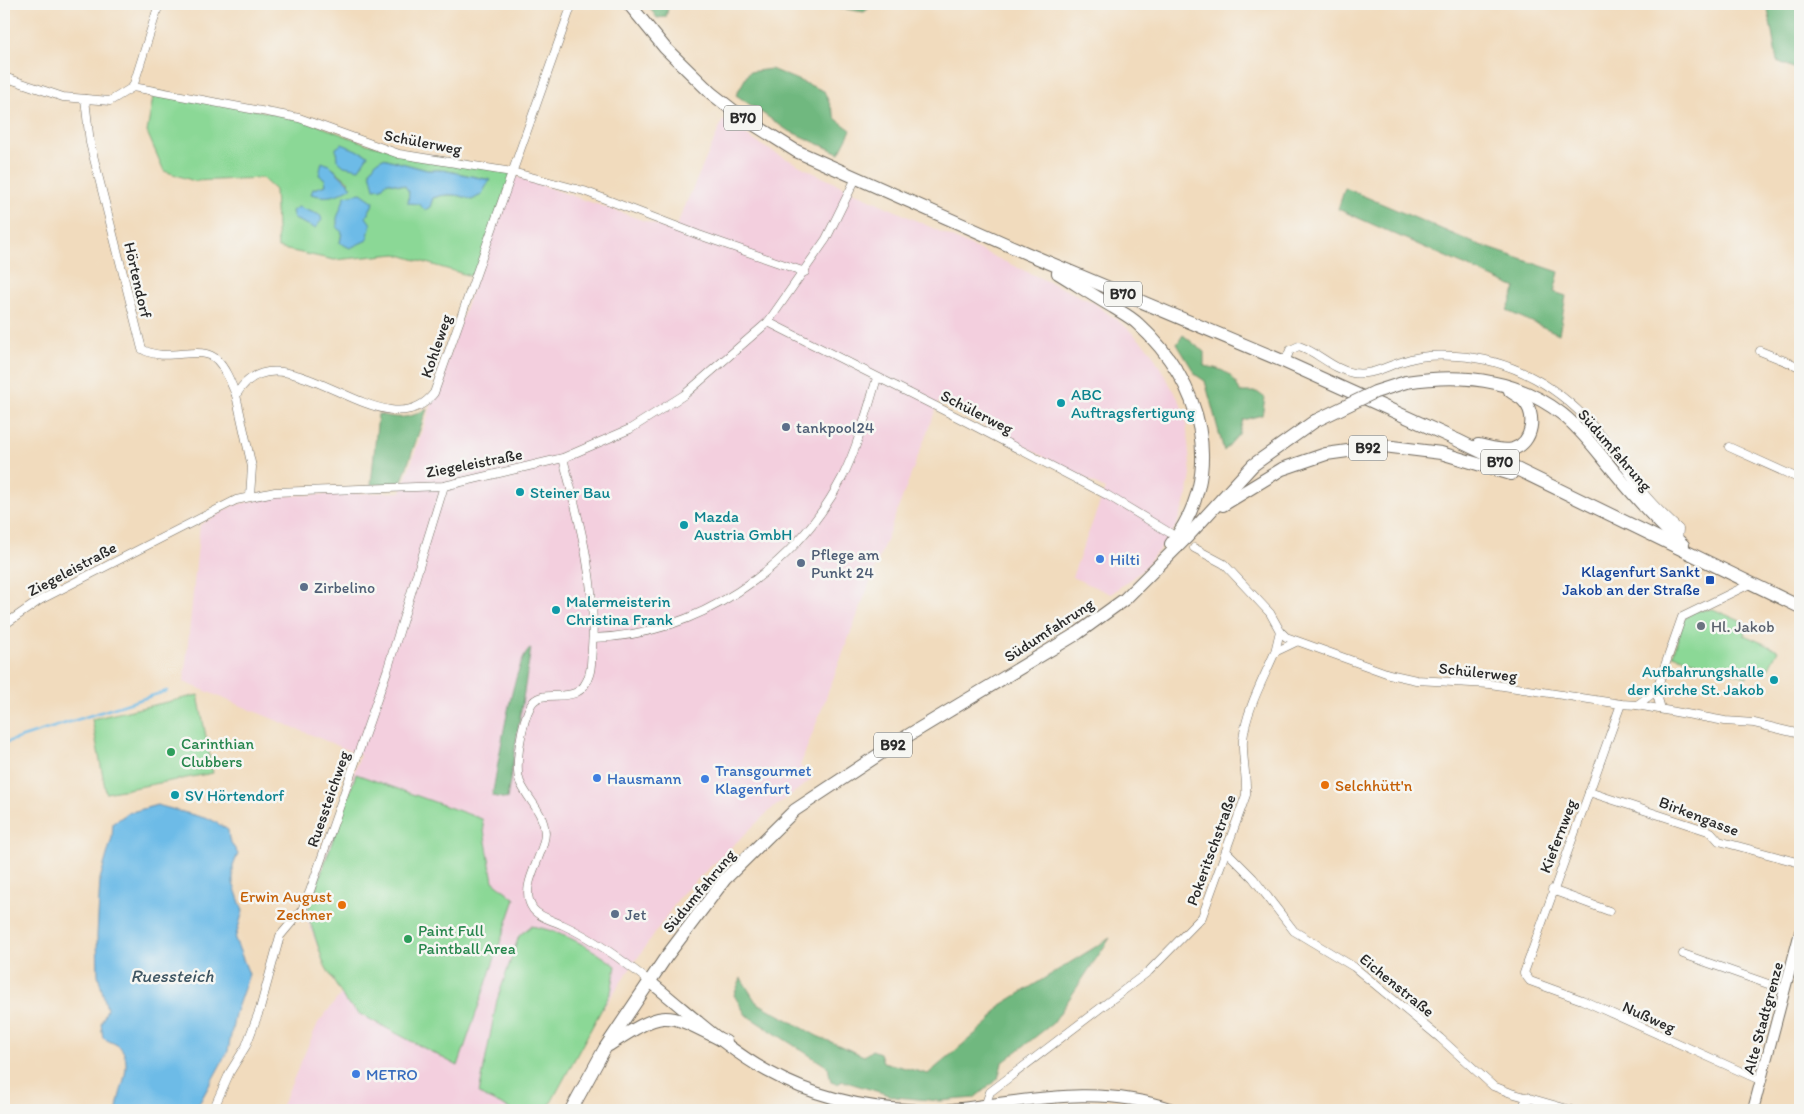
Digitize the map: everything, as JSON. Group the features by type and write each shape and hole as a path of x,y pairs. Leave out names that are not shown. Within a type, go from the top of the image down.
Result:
{"main road":[{"name":"B70","path":"628,4 687,71 739,115 796,151 1026,253 1285,362 1456,440 1800,607"},
{"name":"B92","path":"1026,253 1138,323 1176,367 1190,396 1202,438 1201,480 1196,497 1179,533 1143,580"},
{"name":"Südumfahrung","path":"648,981 725,879 795,810 904,738 1078,633 1124,599 1253,465 1315,421 1375,392 1406,382 1458,377 1500,384 1532,396 1562,414 1578,429 1643,507 1694,555"},
{"name":"Südumfahrung","path":"1456,440 1500,450 1512,450 1520,446 1527,439 1531,430 1529,411 1524,401 1500,384"},
{"name":"B92","path":"1204,518 1282,469 1326,454 1384,446 1441,452 1544,484"},
{"name":"B92","path":"571,1110 605,1048 648,981"},
{"path":"648,981 766,1071 810,1090 844,1101 892,1109 914,1110"},
{"path":"605,1048 643,1023 663,1017 687,1023 726,1042"},
{"path":"949,1110 1072,1095 1106,1096 1139,1101 1174,1110"}],"street":[{"path":"4,77 63,97 110,101 133,87 159,4"},
{"name":"Kohleweg","path":"236,394 249,378 264,372 273,372 304,377 359,401 387,409 408,410 428,401 438,385 572,4"},
{"name":"Schülerweg","path":"133,87 299,118 398,154 512,172 584,191 699,235 805,272"},
{"name":"Hörtendorf","path":"85,99 90,143 142,350 157,355 190,354 203,351 213,355 222,366 236,394"},
{"name":"Ziegeleistraße","path":"4,625 40,600 219,506 250,496 288,491 444,486 563,458 604,441 653,416 710,374 768,322 805,272 826,239 856,178"},
{"name":"Schülerweg","path":"768,322 1107,495 1170,533"},
{"path":"1285,362 1290,350 1298,346 1340,369 1364,374 1372,373 1405,360 1441,355 1482,359 1515,368 1546,384 1579,410 1600,434 1642,491 1679,529 1678,540"},
{"path":"1760,351 1800,367"},
{"path":"593,638 635,635 682,620 724,601 765,572 804,534 833,493 856,445 877,378"},
{"path":"236,394 252,467 250,496"},
{"path":"1729,446 1800,479"},
{"path":"563,458 586,551 591,592 593,638 590,674 584,687 573,695 540,697 531,703 524,730 516,769 521,783 542,816 545,833 529,886 529,899 533,909 541,915 591,940 648,981"},
{"name":"Ruessteichweg","path":"213,1110 230,1072 246,1046 260,1009 280,936 302,910 307,898 388,668 444,486"},
{"name":"Schülerweg","path":"1194,548 1224,564 1270,614 1280,631 1296,642 1389,674 1416,680 1490,684 1637,705 1724,721 1754,723 1800,734"},
{"path":"1637,705 1656,691 1682,617 1687,612 1752,583"},
{"name":"Pokeritschstraße","path":"985,1106 990,1092 1150,971 1202,917 1246,795 1247,775 1243,752 1246,722 1275,652 1280,631"},
{"path":"1275,652 1296,642"},
{"path":"1656,691 1661,709"},
{"name":"Kiefernweg","path":"1526,977 1524,968 1621,704"},
{"name":"Birkengasse","path":"1589,792 1711,832 1720,841 1800,863"},
{"name":"Eichenstraße","path":"1226,851 1252,878 1294,931 1354,967 1440,1038 1493,1086 1571,1110"},
{"path":"1552,890 1609,911"},
{"name":"Alte Stadtgrenze","path":"1753,1110 1800,932"},
{"path":"1682,954 1785,990"},
{"name":"Nußweg","path":"1526,977 1762,1081"},
{"path":"1520,1110 1528,1097"}],"shaded area":[{"path":"723,120 764,147 818,175 1094,303 1126,327 1150,350 1180,402 1186,421 1191,475 1187,497 1176,526 1168,539 1141,571 1111,594 1072,577 1105,489 939,401 800,766 812,779 769,811 681,895 590,1027 547,1110 280,1110 318,1023 341,994 324,964 305,914 360,755 184,682 200,525 234,505 276,496 401,492 512,175 674,231"}],"green space":[{"path":"647,4 669,4 666,17 657,18"},
{"path":"814,4 874,4 864,12"},
{"path":"1767,4 1800,4 1800,71 1777,61"},
{"path":"771,69 824,91 836,119 851,130 839,153 787,130 736,95 749,72"},
{"path":"154,91 299,118 367,144 512,172 474,277 396,254 334,260 278,248 275,190 262,178 194,181 164,171 147,132","holes":["383,158 427,170 443,170 490,180 459,195 443,195 433,198 430,207 419,204 405,186 372,179 370,171","329,165 349,182 313,189 326,185","374,202 366,217 367,240 340,243 342,232"]},
{"path":"1345,188 1474,243 1559,272 1554,292 1566,296 1559,334 1507,311 1516,288 1338,209"},
{"path":"1183,335 1204,352 1204,366 1217,369 1231,376 1240,392 1257,392 1265,398 1262,415 1243,420 1239,434 1224,451 1205,381 1196,375 1177,344"},
{"path":"427,409 401,484 371,485 378,414 403,417 414,415"},
{"path":"1713,609 1747,624 1744,635 1778,650 1768,669 1750,664 1747,677 1673,655 1684,619 1694,611"},
{"path":"531,648 507,799 492,796 512,693 524,657"},
{"name":"Carinthian Clubbers","path":"198,695 213,773 106,793 92,719"},
{"name":"Paint Full Paintball Area","path":"356,774 482,819 493,881 515,899 458,1066 358,1013 346,1002 324,964 307,913"},
{"path":"531,926 565,936 596,952 616,966 611,992 547,1110 512,1110 479,1094 497,1000 519,936"},
{"path":"1110,938 1053,1023 1002,1063 998,1079 974,1098 940,1101 896,1097 843,1081 837,1084 831,1082 828,1067 746,1015 734,995 741,978 756,1002 817,1036 864,1056 872,1050 880,1053 883,1062 928,1074 989,1022 1001,1005"}],"water":[{"path":"342,144 368,155 359,169 344,166 337,160 336,148"},
{"path":"383,158 427,170 443,170 490,180 481,195 472,200 457,195 443,195 433,198 430,207 425,210 419,204 408,203 409,192 405,186 387,182 382,188 374,189 370,171 376,162"},
{"path":"322,162 329,165 352,187 332,196 311,194 313,189 326,185 325,179 319,175"},
{"path":"361,193 374,202 366,217 371,224 367,240 350,248 340,243 342,232 337,228 337,218 345,196"},
{"path":"298,207 320,215 322,220 315,228 294,219 292,211"},
{"name":"Ruessteich","path":"157,805 212,820 228,830 229,839 238,854 233,866 233,883 243,911 235,939 249,974 235,1014 228,1051 200,1102 190,1110 117,1110 126,1062 121,1048 103,1038 101,1024 107,1009 98,975 97,936 100,879 112,838 113,823 128,813"}],"waterway":[{"path":"4,743 167,691"}],"place":[{"name":"ABC Auftragsfertigung","path":"1061,403"},
{"name":"tankpool24","path":"786,427"},
{"name":"Steiner Bau","path":"520,492"},
{"name":"Mazda Austria GmbH","path":"684,525"},
{"name":"Hilti","path":"1100,559"},
{"name":"Pflege am Punkt 24","path":"801,563"},
{"name":"Klagenfurt Sankt Jakob an der Straße","path":"1710,580"},
{"name":"Zirbelino","path":"304,587"},
{"name":"Malermeisterin Christina Frank","path":"556,610"},
{"name":"Hl. Jakob","path":"1701,626"},
{"name":"Aufbahrungshalle der Kirche St. Jakob","path":"1774,680"},
{"name":"Carinthian Clubbers","path":"171,752"},
{"name":"Hausmann","path":"597,778"},
{"name":"Transgourmet Klagenfurt","path":"705,779"},
{"name":"Selchhütt'n","path":"1325,785"},
{"name":"SV Hörtendorf","path":"175,795"},
{"name":"Erwin August Zechner","path":"342,905"},
{"name":"Jet","path":"615,914"},
{"name":"Paint Full Paintball Area","path":"408,939"},
{"name":"METRO","path":"356,1074"}]}
